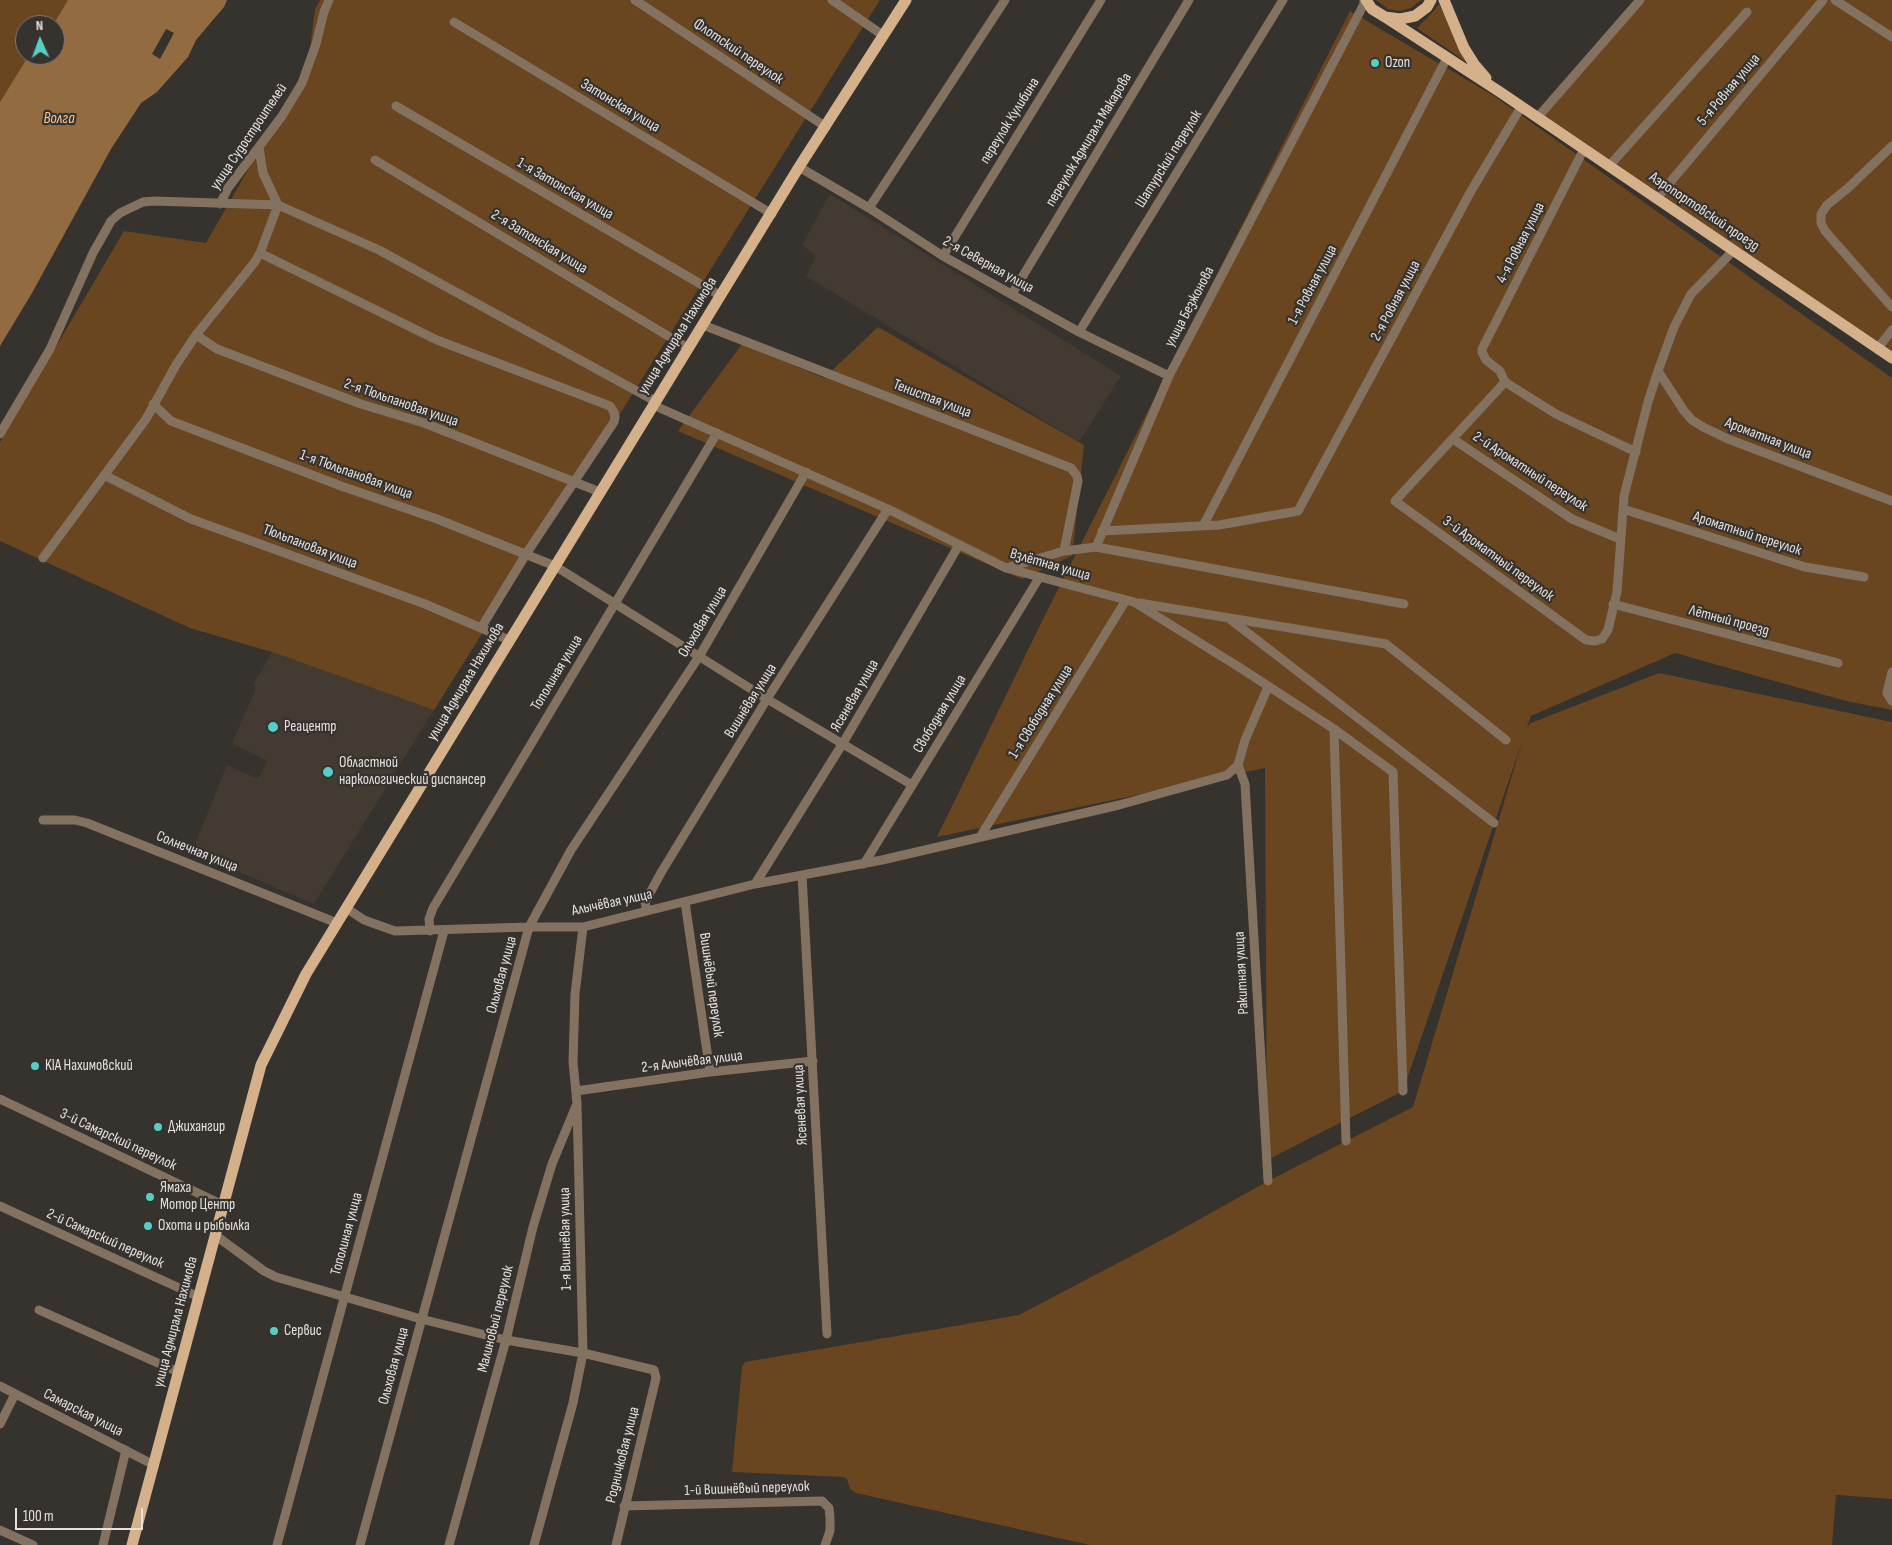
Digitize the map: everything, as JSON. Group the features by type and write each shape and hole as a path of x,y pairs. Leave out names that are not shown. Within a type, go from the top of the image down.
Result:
{"main road":[{"name":"улица Адмирала Нахимова","path":"132,1545 261,1064 306,974 654,403 906,0"},
{"path":"1385,17 1400,19 1415,16 1427,7 1431,0"},
{"path":"1444,0 1448,13 1469,56 1485,77 1500,92"},
{"path":"1365,3 1500,92"},
{"name":"Аэропортовский проезд","path":"1500,92 1892,358"}],"street":[{"name":"улица Судостроителей","path":"220,204 228,188 282,116 302,84 329,0"},
{"name":"Флотский переулок","path":"635,0 826,127"},
{"path":"832,0 884,36"},
{"path":"869,208 1005,0"},
{"name":"переулок Кулибина","path":"943,256 1101,0"},
{"name":"Шатурский переулок","path":"1079,332 1283,0"},
{"path":"1537,118 1640,0"},
{"name":"5-я Ровная улица","path":"1657,198 1823,0"},
{"path":"1835,0 1892,37"},
{"name":"переулок Адмирала Макарова","path":"1012,294 1187,1"},
{"name":"улица Безжонова","path":"1096,547 1169,376 1365,3"},
{"path":"1609,166 1747,12"},
{"name":"Затонская улица","path":"454,22 772,214"},
{"name":"1-я Ровная улица","path":"1203,526 1447,58"},
{"name":"1-я Затонская улица","path":"396,106 721,296"},
{"name":"2-я Ровная улица","path":"1203,526 1219,525 1298,511 1471,191 1522,107"},
{"path":"1892,146 1848,188 1827,205 1821,214 1821,223 1825,231 1892,307"},
{"path":"43,558 146,419 153,404 196,335 260,253 278,205 263,172 259,148"},
{"name":"4-я Ровная улица","path":"1505,382 1500,371 1484,357 1482,349 1584,149"},
{"name":"2-я Затонская улица","path":"375,160 688,348"},
{"name":"2-я Северная улица","path":"800,167 869,208 943,256 1079,332 1169,376"},
{"path":"0,434 50,349 93,253 110,221 120,213 143,202 183,201 278,205"},
{"name":"Взлётная улица","path":"278,205 379,250 654,403 888,509 1006,568 1130,601 1242,669 1334,729 1393,772 1403,1091"},
{"path":"1613,604 1617,592 1624,496 1658,371 1674,327 1691,294 1734,250"},
{"path":"260,253 437,340 610,406 615,416 614,422 526,554 481,628"},
{"name":"Тенистая улица","path":"703,325 1071,468 1078,481 1064,551"},
{"path":"1878,348 1892,330"},
{"name":"2-я Тюльпановая улица","path":"196,335 217,349 253,363 361,404 424,423 600,492"},
{"name":"Ароматная улица","path":"1658,371 1684,411 1692,420 1703,427 1728,439 1892,501"},
{"path":"1453,439 1505,382 1556,414 1636,452"},
{"name":"1-я Тюльпановая улица","path":"153,404 171,421 341,486 437,519 555,566 912,786"},
{"name":"Тополиная улица","path":"430,931 429,919 432,908 717,433"},
{"name":"3-й Ароматный переулок","path":"1453,439 1394,501 1586,640 1595,641 1602,639 1613,604"},
{"name":"2-й Ароматный переулок","path":"1453,439 1572,519 1620,539"},
{"name":"Ольховая улица","path":"360,1545 530,927 571,850 700,655 806,472"},
{"name":"Тюльпановая улица","path":"104,474 191,519 425,604 509,640"},
{"name":"Вишнёвая улица","path":"647,911 645,902 662,871 888,509"},
{"name":"Ароматный переулок","path":"1623,509 1805,567 1864,577"},
{"path":"1102,530 1203,526"},
{"name":"Ясеневая улица","path":"755,884 843,743 959,545"},
{"path":"1006,568 1064,551 1096,547 1404,604"},
{"name":"Свободная улица","path":"864,864 1039,578"},
{"path":"1130,601 1386,644 1506,740"},
{"name":"1-я Свободная улица","path":"980,838 1130,601"},
{"name":"Лётный проезд","path":"1613,604 1838,663"},
{"path":"1229,618 1494,823"},
{"path":"1892,672 1887,693 1892,701"},
{"path":"1238,765 1245,740 1268,686"},
{"path":"1334,729 1346,1141"},
{"name":"Алычёвая улица","path":"346,908 364,920 394,931 582,927 755,884 864,864 1119,805 1227,776 1238,765"},
{"name":"Ракитная улица","path":"1238,765 1245,784 1268,1181"},
{"name":"Солнечная улица","path":"44,820 75,820 87,823 337,923"},
{"name":"Ясеневая улица","path":"802,875 827,1334"},
{"name":"Вишнёвый переулок","path":"685,902 710,1072"},
{"name":"1-я Вишнёвая улица","path":"534,1545 573,1403 583,1353 577,1103 573,1062 575,994 582,927"},
{"name":"Тополиная улица","path":"277,1545 444,931"},
{"name":"2-я Алычёвая улица","path":"576,1091 710,1072 812,1061"},
{"name":"3-й Самарский переулок","path":"0,1099 223,1206"},
{"name":"Малиновый переулок","path":"449,1545 506,1340 533,1227 552,1164 577,1103"},
{"name":"2-й Самарский переулок","path":"0,1206 199,1297"},
{"path":"216,1235 264,1271 276,1277 421,1319 506,1340 583,1353"},
{"path":"39,1310 178,1372"},
{"name":"Родничковая улица","path":"583,1353 651,1368 656,1372 616,1545"},
{"name":"Самарская улица","path":"0,1386 154,1465"},
{"path":"0,1424 15,1394"},
{"path":"102,1545 126,1450"},
{"name":"1-й Вишнёвый переулок","path":"624,1506 822,1501 828,1508 830,1517 830,1531 825,1545"},
{"path":"0,1530 34,1545"}],"shaded area":[{"path":"0,0 68,0 59,15 15,15 15,65 23,65 0,102"},
{"path":"320,0 880,0 434,710 272,652 190,628 0,541 0,442 124,231 206,243 308,65 315,9"},
{"path":"1376,0 1421,0 1411,8 1400,11 1388,9"},
{"path":"1640,0 1892,0 1892,351 1541,116"},
{"path":"1439,4 1466,59 1465,61 1417,28"},
{"path":"1350,11 1494,96 1892,378 1892,710 1846,701 1675,653 1531,716 1527,727 1531,723 1659,673 1892,722 1892,1499 1836,1495 1832,1545 1090,1545 856,1493 850,1489 847,1479 844,1477 732,1472 742,1367 745,1362 1019,1315 1175,1233 1268,1181 1413,1107 1522,742 1403,1091 1267,1160 1265,768 937,837 1045,615"},
{"path":"830,194 1121,376 1079,442 806,276 816,256 802,245"},
{"path":"878,327 1084,445 1072,556 1022,579 678,431 742,344 824,378"},
{"name":"Областной наркологический диспансер","path":"272,652 434,710 314,904 192,852 227,765 258,779 267,761 232,743 255,691 254,683"}],"water":[{"name":"Волга","path":"68,0 227,0 224,7 196,40 188,57 157,92 141,103 111,149 32,293 0,346 0,102 23,65 65,65 65,15 59,15"}],"pier":[{"path":"166,29 174,33 160,59 152,54"}],"place":[{"name":"Ozon","path":"1375,63"},
{"name":"Реацентр","path":"273,727"},
{"name":"Областной наркологический диспансер","path":"328,772"},
{"name":"KIA Нахимовский","path":"35,1066"},
{"name":"Джихангир","path":"158,1127"},
{"name":"Ямаха Мотор Центр","path":"150,1197"},
{"name":"Охота и рыбылка","path":"148,1226"},
{"name":"Сервис","path":"274,1331"}]}
